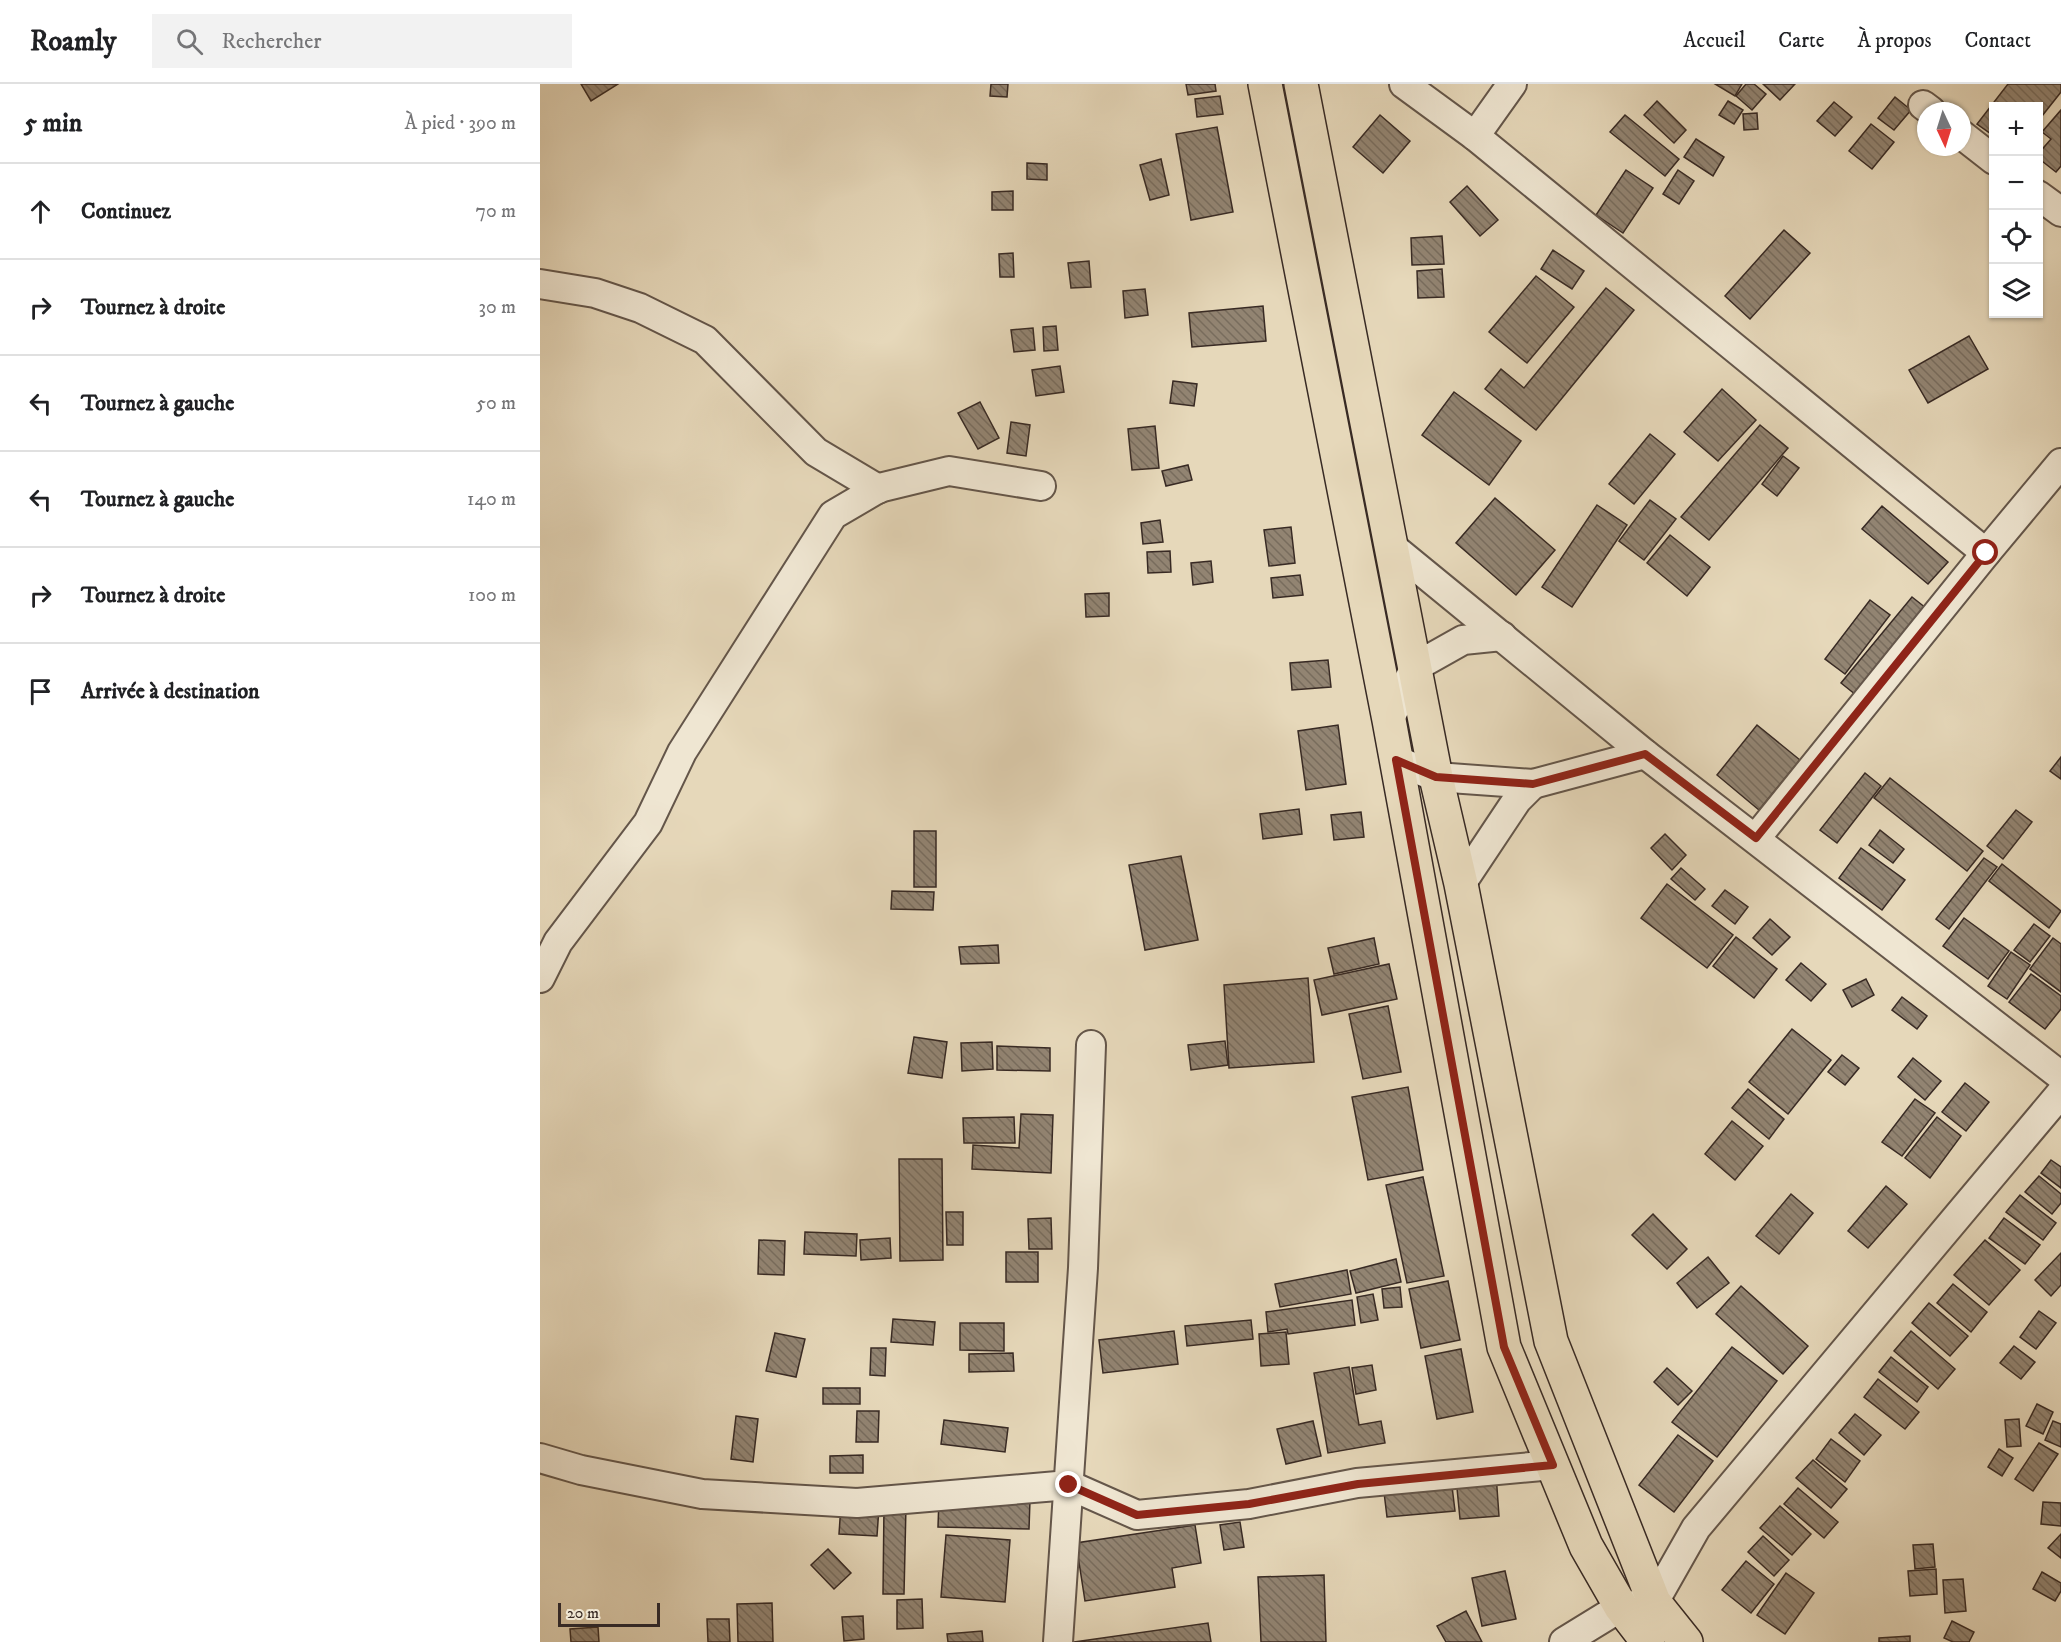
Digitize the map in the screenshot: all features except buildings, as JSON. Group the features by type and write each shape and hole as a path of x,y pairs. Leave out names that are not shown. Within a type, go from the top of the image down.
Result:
{"main road":[{"path":"1266,84 1389,720 1504,1347 1586,1546 1621,1607 1648,1642"},
{"path":"1301,84 1414,667 1461,884 1551,1341 1654,1602 1686,1642"}],"street":[{"path":"1404,84 1475,136 1986,553"},
{"path":"1475,136 1512,84"},
{"path":"1971,142 1989,156"},
{"path":"2043,199 2061,212"},
{"path":"540,284 595,293 640,308 705,340 816,452 878,489"},
{"path":"1756,838 2061,463"},
{"path":"540,978 558,942 648,823 681,752 833,515 878,489 949,471 1041,486"},
{"path":"1391,546 1645,754 2061,1076"},
{"path":"1389,720 1414,667 1463,640 1502,636"},
{"path":"1396,760 1436,777 1533,784 1645,754"},
{"path":"1461,884 1517,800 1533,784"},
{"path":"1058,1642 1083,1268 1091,1045"},
{"path":"1564,1642 1621,1607 1654,1602 1696,1528 2061,1093"},
{"path":"540,1458 580,1470 702,1494 847,1503 1069,1485 1137,1515 1249,1504 1358,1484 1553,1465"}],"route":[{"path":"1069,1485 1137,1515 1249,1504 1358,1484 1553,1465 1504,1347 1396,760 1436,777 1533,784 1645,754 1756,838 1986,553"}]}
